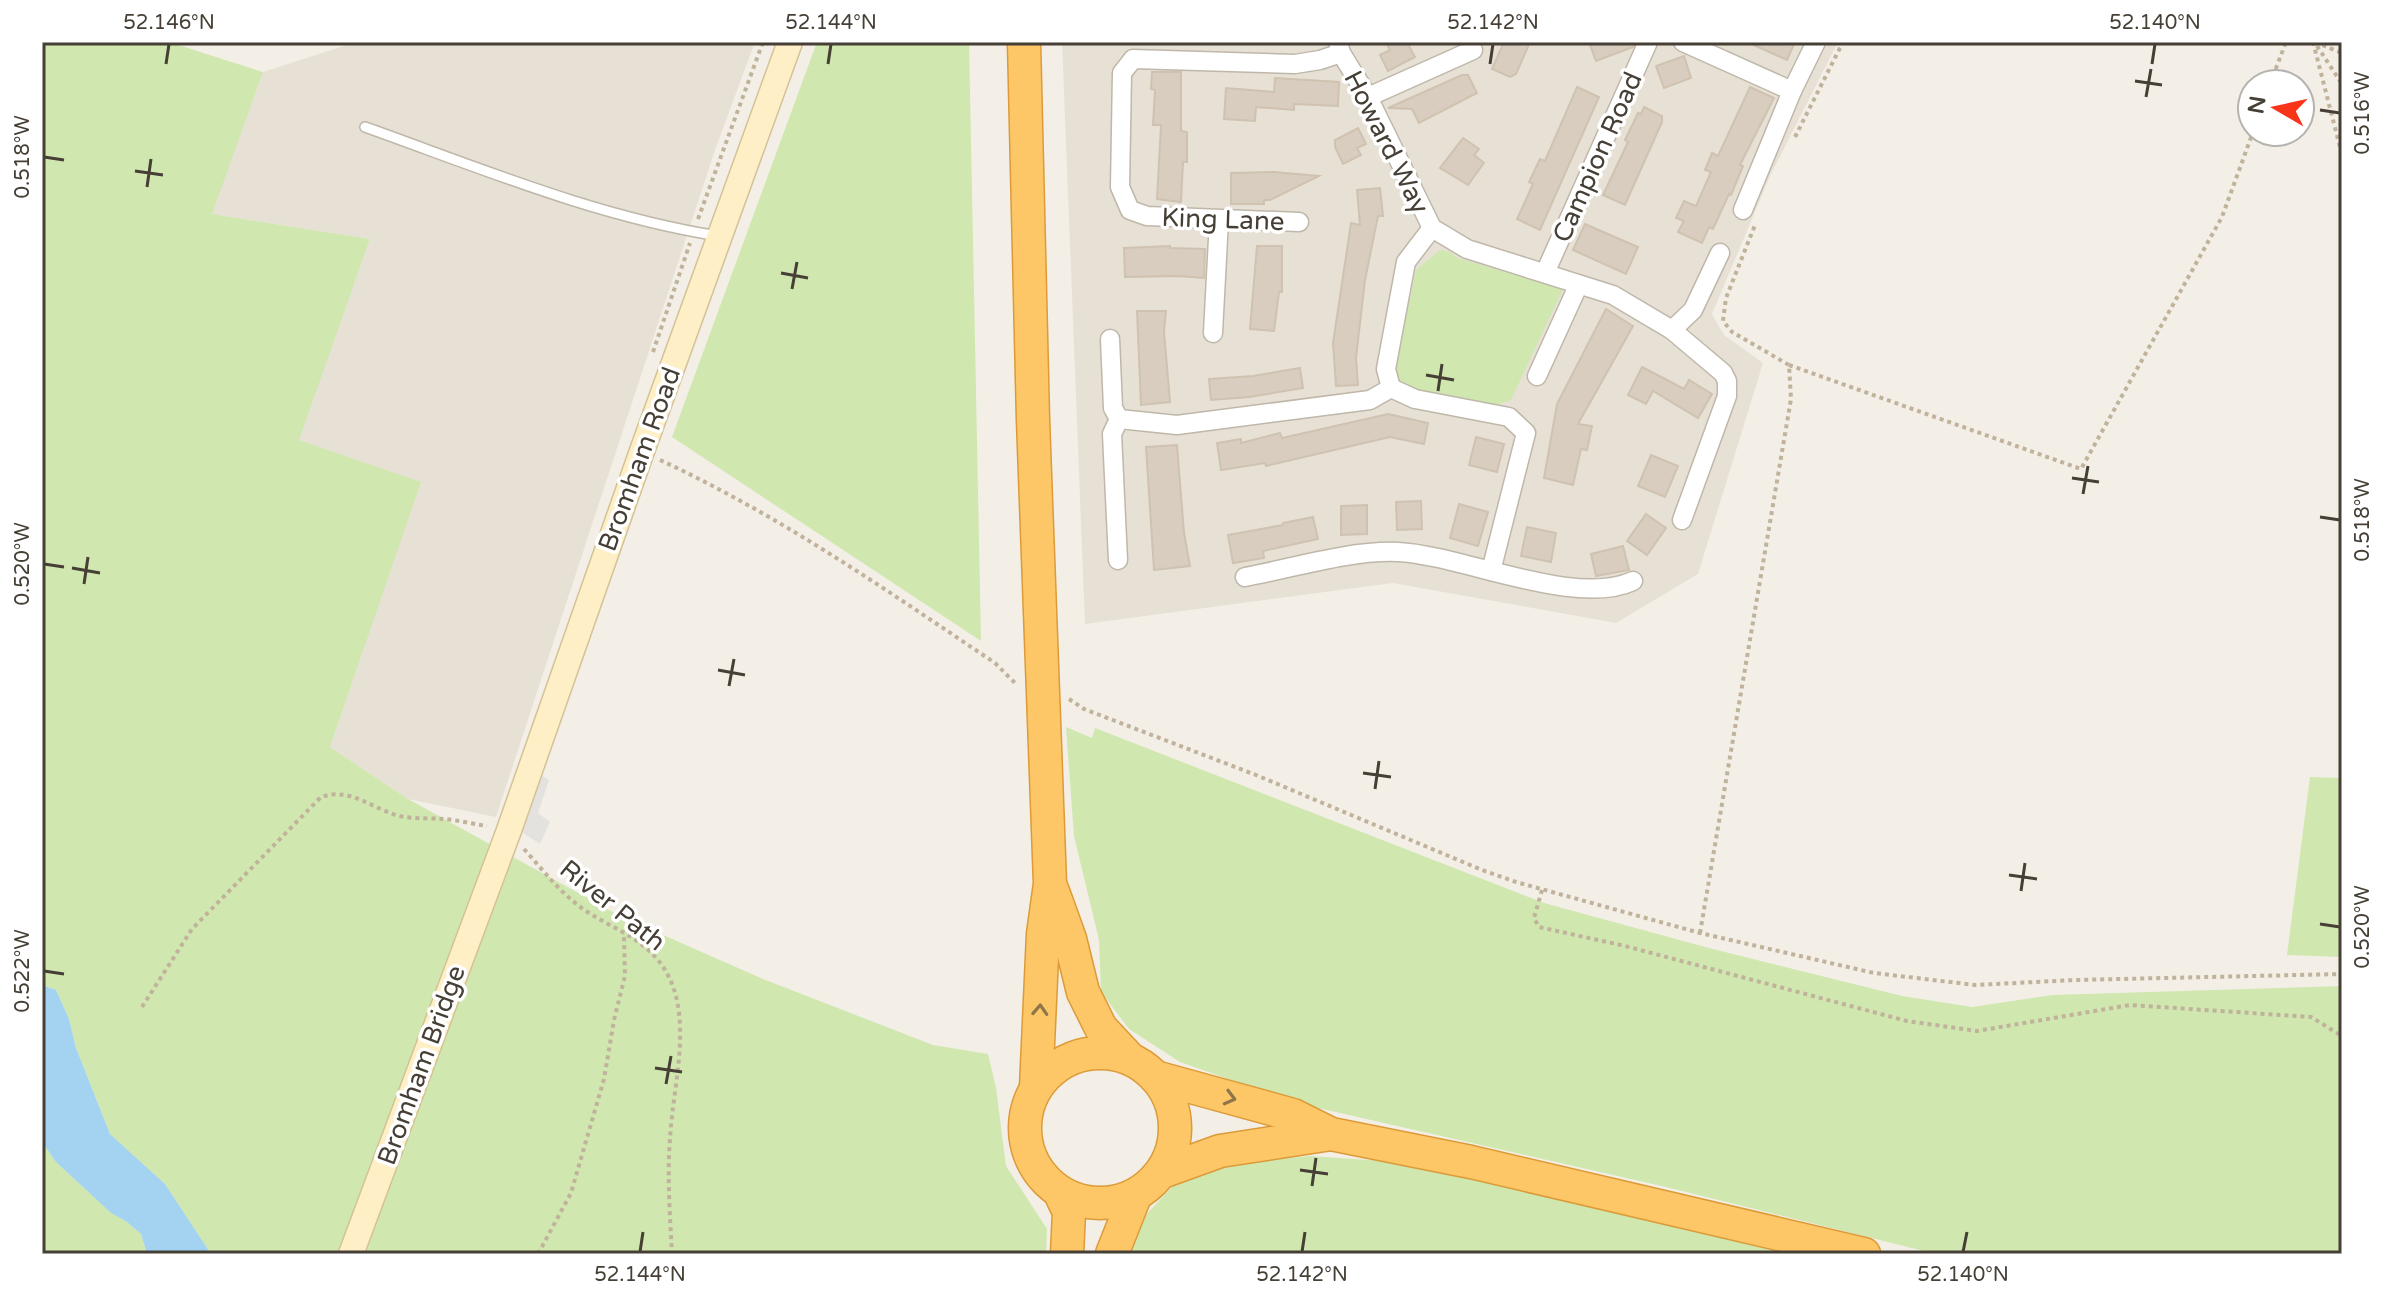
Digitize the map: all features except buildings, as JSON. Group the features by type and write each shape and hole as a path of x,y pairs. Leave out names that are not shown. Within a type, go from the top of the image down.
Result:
{"highway":[{"path":"1024,42 1033,420 1050,884 1043,934 1036,1088"},
{"path":"1050,884 1070,939 1083,992 1101,1028 1129,1058 1155,1077 1169,1098 1175,1123 1173,1148 1162,1172"},
{"path":"1129,1058 1108,1053 1087,1054 1067,1060 1049,1072 1036,1088 1025,1116 1026,1146 1039,1173 1060,1193 1084,1203 1110,1204 1135,1196 1162,1172 1220,1151 1331,1134"},
{"path":"1155,1077 1293,1115 1331,1134 1471,1162 1864,1254"},
{"path":"1060,1193 1069,1212 1067,1254"},
{"path":"1112,1254 1135,1196"}],"street":[{"name":"Bromham Road","path":"491,876 500,830 790,42"},
{"name":"Campion Road","path":"1545,273 1648,42"},
{"path":"1683,42 1792,91"},
{"path":"1750,214 1792,91 1816,42"},
{"name":"Howard Way","path":"1339,47 1368,97 1432,228 1467,249 1613,295 1672,330 1723,373 1727,381 1727,396 1682,520"},
{"name":"King Lane","path":"1299,222 1147,216 1130,210 1120,187 1122,73 1133,59 1295,64 1320,60 1339,47"},
{"path":"1368,97 1473,50"},
{"path":"1213,333 1219,220"},
{"path":"1391,388 1386,369 1406,262 1432,228"},
{"path":"1672,330 1693,310 1720,253"},
{"path":"1537,376 1578,286"},
{"path":"1110,339 1113,408 1119,419"},
{"path":"1119,419 1177,425 1370,400 1391,388"},
{"path":"1391,388 1415,399 1509,417 1526,433 1491,571"},
{"path":"1118,560 1112,434 1119,419"},
{"path":"1245,577 1363,554 1399,552 1584,589 1618,588 1633,581"},
{"name":"Bromham Bridge","path":"351,1254 491,876"}],"lane":[{"path":"365,127 574,201 719,236"}],"path":[{"path":"1789,150 1843,42"},
{"path":"2276,68 2286,42"},
{"path":"2314,42 2342,53"},
{"path":"2314,42 2342,84"},
{"path":"2314,42 2342,155"},
{"path":"1750,214 1726,298 1723,321 1732,332 1789,365 2081,469 2222,217 2247,148"},
{"path":"1700,933 1791,399 1789,365"},
{"path":"642,451 719,488 809,540 995,663 1021,690"},
{"path":"1078,704 1482,870 1542,890 1700,933 1874,973 1975,985 2342,974"},
{"path":"142,1007 192,929 321,797 331,794 354,796 383,811 404,817 447,819 500,830"},
{"name":"River Path","path":"500,830 580,906 647,949 670,979 678,1003 681,1029 669,1139 672,1254"},
{"path":"1542,890 1534,918 1539,927 1625,946 1907,1021 1977,1031 2130,1005 2311,1017 2342,1036"},
{"path":"538,1254 571,1193 604,1079 625,976 624,935"}],"shaded area":[{"path":"356,42 755,42 716,147 496,817 408,799 330,747 420,482 298,440 370,239 211,214 263,72"},
{"path":"1062,42 1838,42 1770,176 1712,314 1724,335 1763,363 1698,574 1616,623 1393,583 1085,624"},
{"path":"536,772 549,780 538,813 550,822 540,844 517,829"}],"green space":[{"path":"42,42 169,42 263,72 212,214 370,239 299,440 421,482 330,747 408,799 620,916 763,979 933,1045 988,1054 996,1088 1006,1166 1047,1229 1046,1254 211,1254 165,1184 110,1134 56,990 42,985"},
{"path":"817,42 969,42 981,641 672,437"},
{"path":"1440,250 1450,252 1457,258 1563,289 1511,400 1494,406 1407,389 1399,382 1395,371 1416,270"},
{"path":"1066,727 1092,738 1095,728 1544,903 1902,996 1972,1007 2053,995 2342,986 2342,1254 1936,1254 1666,1187 1296,1103 1180,1062 1129,1029 1101,992 1099,940 1074,836"},
{"path":"2310,777 2342,778 2342,957 2287,955"},
{"path":"42,1142 56,1162 111,1213 141,1234 147,1254 42,1254"},
{"path":"1310,1156 1414,1163 1802,1254 1129,1254 1139,1222 1174,1185 1229,1163"}],"water":[{"path":"42,985 56,990 110,1134 165,1184 211,1254 147,1254 141,1234 111,1213 56,1162 42,1142"}]}
